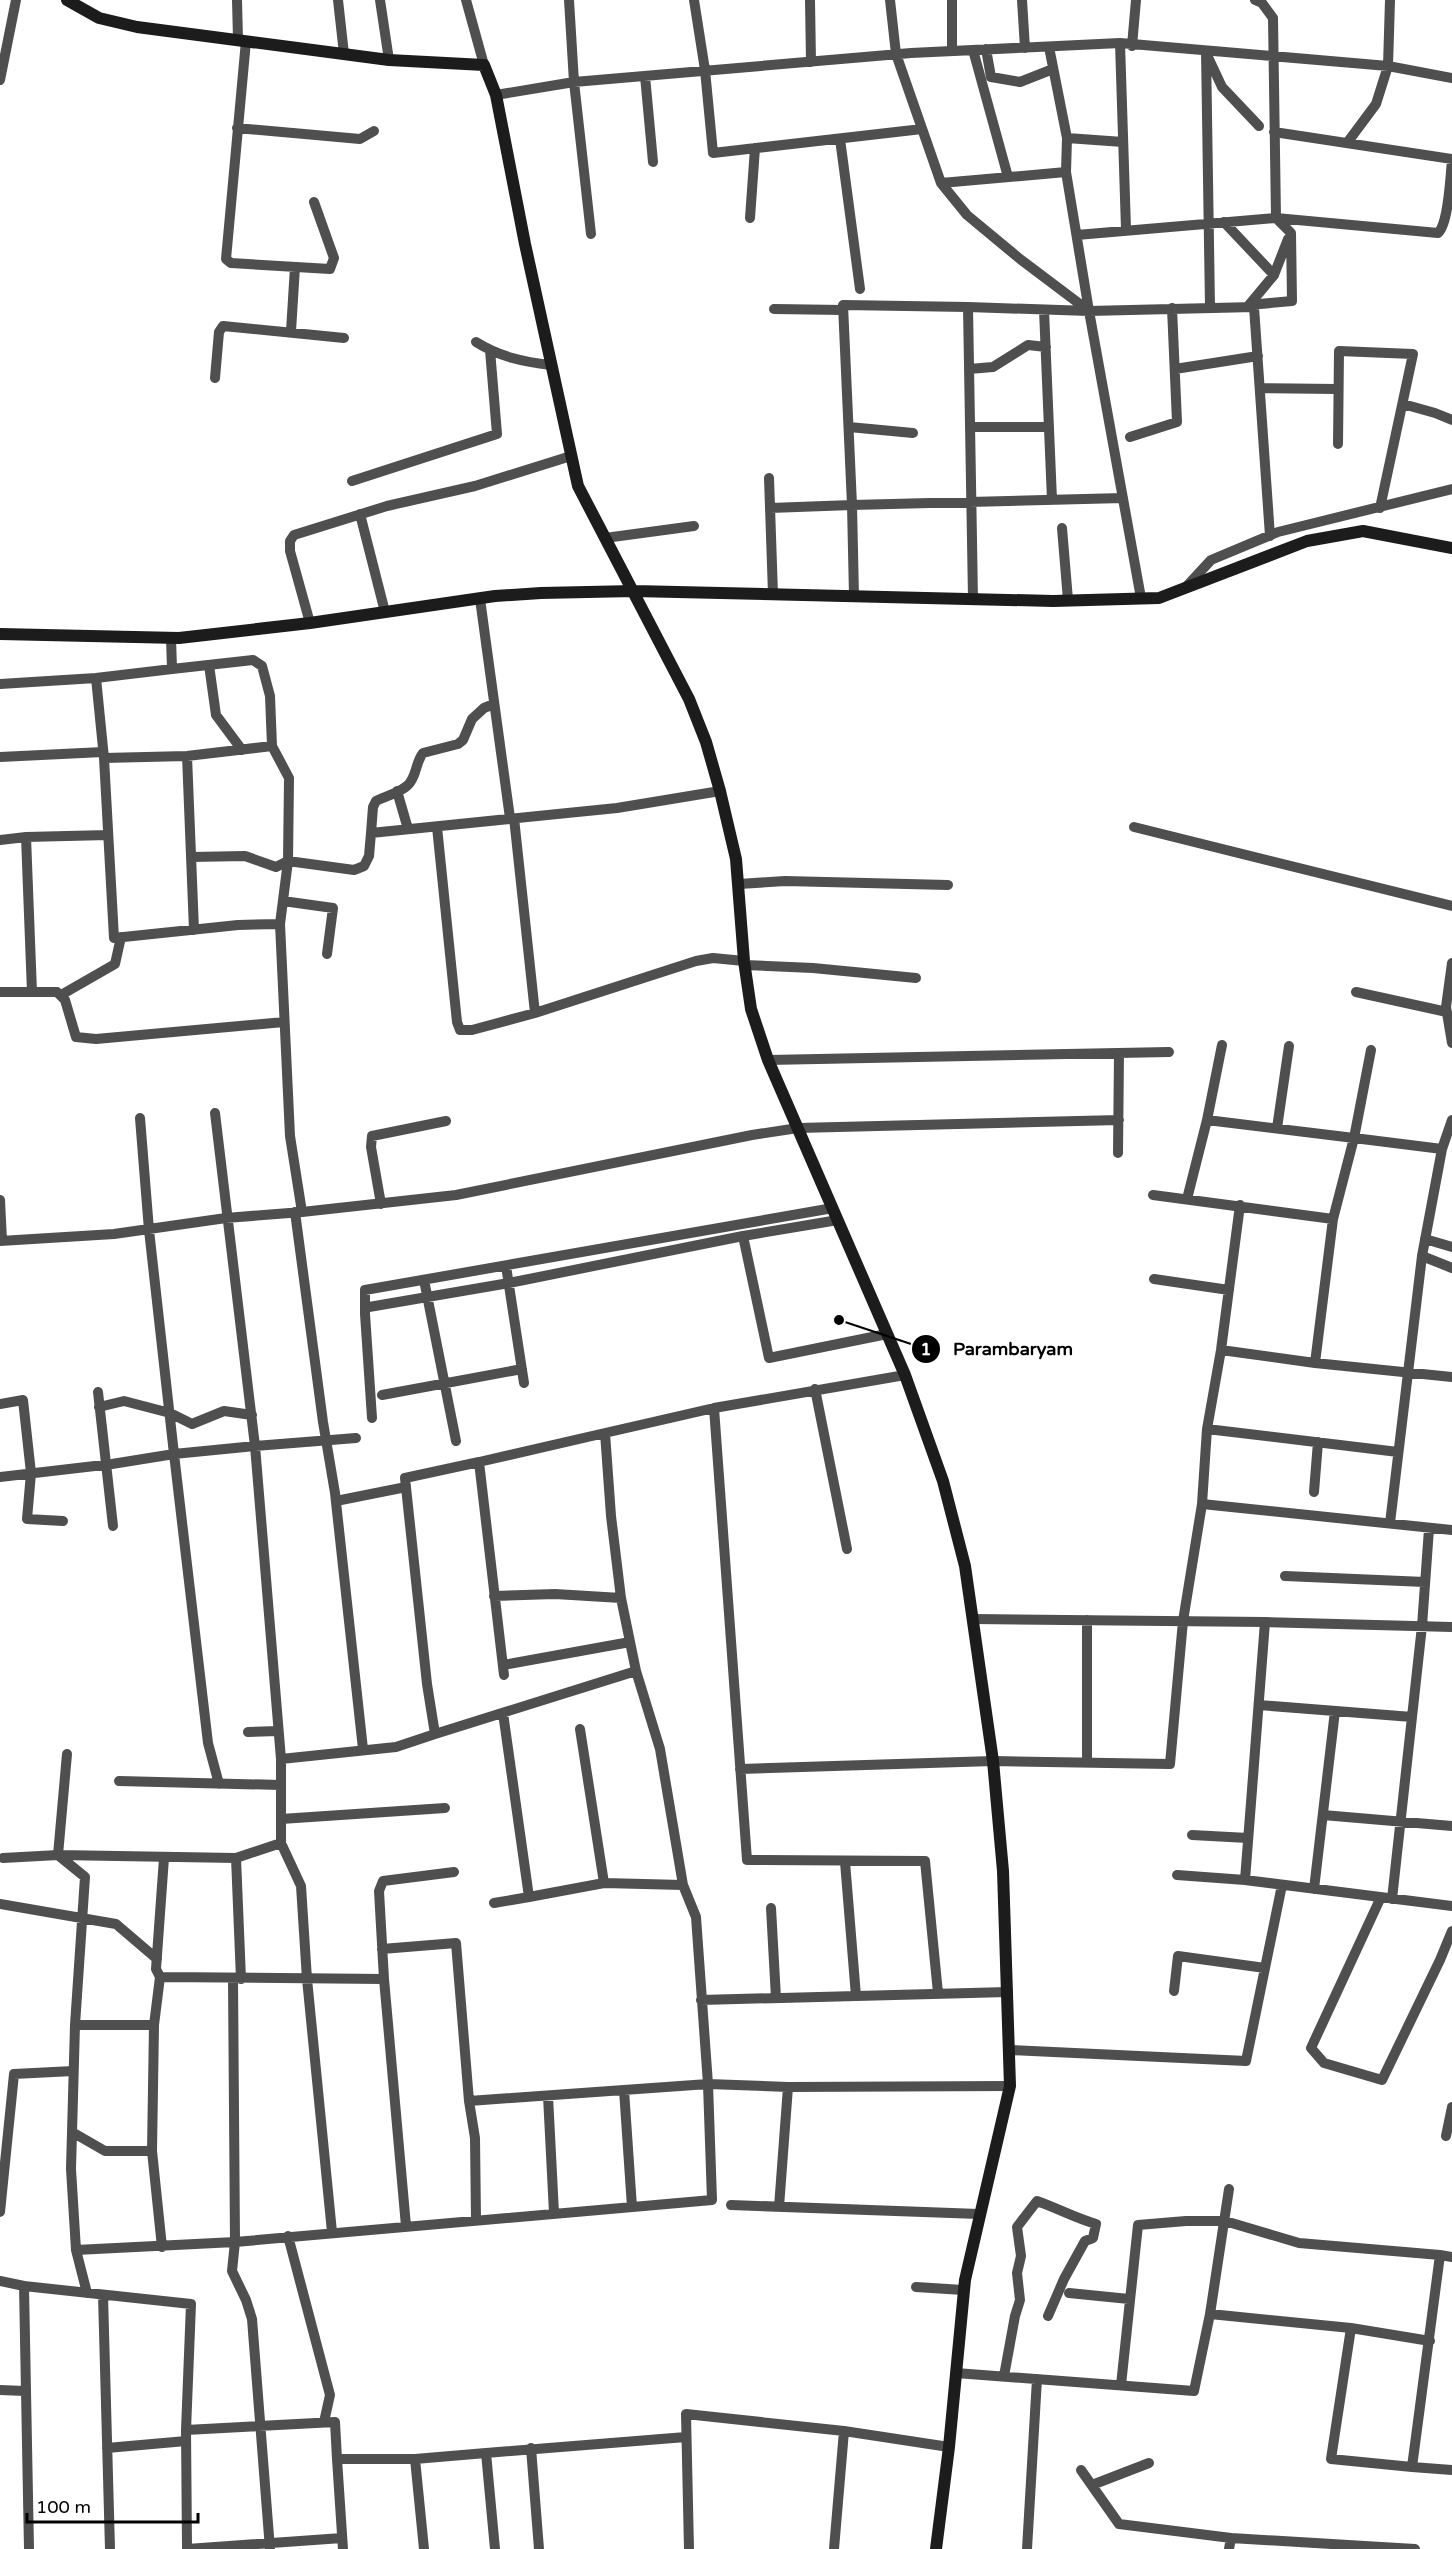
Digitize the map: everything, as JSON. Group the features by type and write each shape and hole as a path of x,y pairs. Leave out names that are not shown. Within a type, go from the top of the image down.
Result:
{"main road":[{"path":"67,0 99,18 115,22 389,60 484,65 496,95 525,244 578,486 689,699 706,742 730,825 739,884 744,963 751,1009 768,1060 905,1375 943,1481 965,1566 993,1761 1004,1871 1010,2086 963,2290 949,2447 936,2549"},
{"path":"0,634 171,638 310,623 541,592 634,591 1068,600 1158,598 1307,541 1363,531 1452,548"}],"street":[{"path":"0,80 16,0"},
{"path":"237,0 242,40 226,259 231,263 330,269 334,258 314,202"},
{"path":"338,0 344,54"},
{"path":"380,0 389,60"},
{"path":"466,0 484,65"},
{"path":"569,0 574,82 591,234"},
{"path":"694,0 705,70 713,153 922,129"},
{"path":"810,0 812,62"},
{"path":"890,0 896,54 941,183 967,215 1020,259 1089,311"},
{"path":"952,0 952,51"},
{"path":"1022,0 1025,48"},
{"path":"1132,46 1136,0"},
{"path":"855,596 843,305 1089,311 1210,307 1292,301 1291,233 1276,218 1273,18 1262,3 1256,0"},
{"path":"1347,143 1376,104 1388,66 1390,0"},
{"path":"496,95 574,82 896,54 1120,43 1132,46 1273,55 1388,66 1452,78"},
{"path":"1120,43 1126,229"},
{"path":"1049,46 1067,138 1066,172 1089,311 1141,598"},
{"path":"973,50 1008,177"},
{"path":"986,50 991,77 1020,81 1053,69"},
{"path":"1206,51 1222,87 1259,126"},
{"path":"1206,51 1210,307"},
{"path":"645,76 653,162"},
{"path":"237,129 360,139 374,131"},
{"path":"1077,235 1126,229 1276,218 1438,233 1441,230 1445,218 1452,160 1274,132"},
{"path":"1067,138 1123,142"},
{"path":"840,139 860,289"},
{"path":"750,218 754,148"},
{"path":"941,183 1066,172"},
{"path":"1224,222 1274,275"},
{"path":"1249,305 1274,275 1291,233"},
{"path":"291,331 295,267"},
{"path":"1249,305 1254,307 1270,536"},
{"path":"968,308 973,599"},
{"path":"1130,437 1178,422 1172,308"},
{"path":"774,309 843,310"},
{"path":"1044,310 1052,500"},
{"path":"215,378 219,332 223,326 344,338"},
{"path":"476,342 490,350 524,362 551,365"},
{"path":"969,369 993,367 1028,345 1046,347"},
{"path":"352,481 498,434 490,350"},
{"path":"1338,444 1339,351 1413,354 1380,508"},
{"path":"1175,369 1258,356"},
{"path":"1260,388 1337,389"},
{"path":"1402,404 1452,420"},
{"path":"849,427 913,433"},
{"path":"970,427 1049,427"},
{"path":"310,623 290,551 290,541 299,532 360,514 475,486 571,456"},
{"path":"769,478 773,594"},
{"path":"1187,587 1211,560 1270,536 1452,489"},
{"path":"770,508 1123,498"},
{"path":"360,514 385,612"},
{"path":"605,538 694,526"},
{"path":"1062,528 1068,600"},
{"path":"480,599 512,818 535,1013"},
{"path":"171,638 172,669"},
{"path":"0,684 96,678 253,660 262,666 270,696 272,746 289,778 288,861 280,924 290,1136 336,1501 363,1749"},
{"path":"209,665 216,716 242,750"},
{"path":"96,678 104,755 114,938 238,925 280,924"},
{"path":"191,857 244,856 276,867 288,861 354,870 364,867 369,856 373,807 376,801 406,787 412,781 416,763 423,753 458,744 463,740 472,719 484,708 494,704"},
{"path":"0,757 187,756 272,746"},
{"path":"187,756 194,930"},
{"path":"397,791 408,829"},
{"path":"371,832 617,808 720,791"},
{"path":"437,827 457,1022 460,1030 472,1030 535,1013 696,961 713,958 744,963 916,978"},
{"path":"1134,827 1452,906"},
{"path":"0,840 108,835"},
{"path":"26,837 32,992"},
{"path":"739,884 785,881 948,885"},
{"path":"283,901 333,908 327,954"},
{"path":"61,995 115,964 121,937"},
{"path":"1452,963 1447,1012 1452,1043"},
{"path":"0,992 57,992 65,1000 76,1037 96,1038 284,1023"},
{"path":"1356,992 1447,1012"},
{"path":"1186,1199 1207,1120 1222,1045"},
{"path":"1277,1128 1289,1046"},
{"path":"1315,1363 1333,1219 1354,1138 1371,1050"},
{"path":"768,1060 1169,1052"},
{"path":"1118,1153 1119,1053"},
{"path":"215,1113 255,1446 281,1759 281,1843 301,1886 307,1979 332,2232"},
{"path":"140,1118 149,1230 208,1743 219,1784"},
{"path":"0,1200 1,1241 114,1234 226,1218 456,1195 752,1135 798,1128 1119,1120"},
{"path":"1207,1120 1442,1149"},
{"path":"1390,1523 1422,1256 1442,1149 1452,1120"},
{"path":"381,1204 371,1147 372,1136 446,1121"},
{"path":"1153,1195 1333,1219"},
{"path":"740,1769 993,1761 1170,1764 1183,1621 1202,1504 1207,1429 1221,1350 1240,1205"},
{"path":"369,1307 509,1283 743,1236 835,1214"},
{"path":"372,1418 365,1290 835,1214"},
{"path":"743,1236 770,1358 887,1334"},
{"path":"1425,1239 1452,1247"},
{"path":"1422,1256 1452,1268"},
{"path":"506,1266 524,1383"},
{"path":"1154,1279 1229,1290"},
{"path":"424,1280 456,1441"},
{"path":"1221,1350 1407,1374 1452,1377"},
{"path":"382,1395 522,1369"},
{"path":"435,1734 427,1684 405,1478 714,1408 905,1375"},
{"path":"815,1389 847,1549"},
{"path":"98,1392 113,1526"},
{"path":"0,1404 22,1400 31,1473 27,1519 63,1521"},
{"path":"99,1407 124,1401 170,1413 192,1424 224,1412 252,1415"},
{"path":"714,1408 747,1860 925,1861 938,1994"},
{"path":"1207,1429 1398,1452"},
{"path":"76,2250 235,2242 712,2200 708,2084 696,1917 683,1885 660,1749 636,1671 621,1598 611,1516 605,1434"},
{"path":"0,1477 106,1465 174,1454 357,1438"},
{"path":"1314,1492 1318,1442"},
{"path":"479,1462 503,1670 630,1642"},
{"path":"336,1501 406,1486"},
{"path":"1202,1504 1452,1530"},
{"path":"1429,1529 1422,1626 1400,1821 1386,1898 1311,2048 1324,2063 1382,2080 1452,1931"},
{"path":"1285,1576 1425,1582"},
{"path":"494,1596 555,1594 621,1598"},
{"path":"973,1619 1265,1622 1452,1627"},
{"path":"1087,1620 1088,1763"},
{"path":"1245,1880 1265,1622"},
{"path":"281,1759 396,1747 636,1671"},
{"path":"1259,1705 1412,1718"},
{"path":"1314,1889 1335,1712"},
{"path":"503,1713 529,1897"},
{"path":"580,1729 604,1883"},
{"path":"248,1732 278,1731"},
{"path":"58,1855 67,1754"},
{"path":"119,1781 281,1785"},
{"path":"281,1819 445,1808"},
{"path":"1323,1815 1452,1826"},
{"path":"1192,1835 1248,1838"},
{"path":"3,1858 58,1855 236,1858 281,1843"},
{"path":"58,1855 85,1877 75,2025 71,2169 76,2250 87,2293"},
{"path":"162,2247 152,2151 154,2025 160,1977 156,1969 164,1858"},
{"path":"236,1858 235,2242 232,2271 252,2319 270,2546"},
{"path":"845,1862 856,1996"},
{"path":"406,2226 384,1979 379,1891 383,1881 454,1872"},
{"path":"1177,1875 1245,1880 1452,1906"},
{"path":"494,1903 604,1883 683,1885"},
{"path":"1010,2049 1246,2061 1282,1885"},
{"path":"0,1904 116,1924 157,1959"},
{"path":"771,1908 776,1998"},
{"path":"382,1949 456,1943 469,2102 475,2138 476,2220"},
{"path":"1174,1991 1178,1956 1265,1968"},
{"path":"1440,1960 1452,1966"},
{"path":"160,1977 384,1979"},
{"path":"701,2000 1008,1992"},
{"path":"75,2025 154,2025"},
{"path":"0,2212 4,2138 14,2074 73,2072"},
{"path":"469,2102 708,2084 788,2087 1010,2086"},
{"path":"778,2207 788,2087"},
{"path":"624,2090 632,2207"},
{"path":"548,2096 555,2213"},
{"path":"1446,2136 1452,2107"},
{"path":"72,2132 105,2151 152,2151"},
{"path":"956,2373 1194,2391 1210,2313 1229,2189"},
{"path":"1004,2376 1014,2316 1020,2300 1017,2272 1021,2256 1017,2227 1037,2201 1095,2224 1093,2238 1085,2241 1064,2279 1048,2316"},
{"path":"730,2205 979,2214"},
{"path":"1121,2385 1138,2224 1186,2221 1225,2222 1299,2243 1452,2257"},
{"path":"288,2236 330,2396 324,2422"},
{"path":"1413,2467 1440,2255"},
{"path":"0,2281 24,2286 191,2304 186,2435 187,2549 342,2544 335,2422 261,2424 186,2435 107,2448"},
{"path":"24,2286 28,2549"},
{"path":"916,2287 963,2290"},
{"path":"1069,2293 1130,2300"},
{"path":"103,2295 110,2549"},
{"path":"1210,2313 1351,2328 1430,2341"},
{"path":"1351,2328 1331,2459 1452,2470"},
{"path":"1027,2549 1037,2379"},
{"path":"0,2390 25,2391"},
{"path":"689,2549 686,2414 844,2431 949,2447"},
{"path":"834,2549 844,2431"},
{"path":"337,2459 415,2459 686,2437"},
{"path":"531,2448 539,2549"},
{"path":"486,2453 495,2549"},
{"path":"415,2459 424,2549"},
{"path":"1092,2485 1149,2463"},
{"path":"1081,2470 1119,2524 1230,2543 1415,2549"}],"place":[{"name":"Parambaryam","path":"839,1320"}]}
